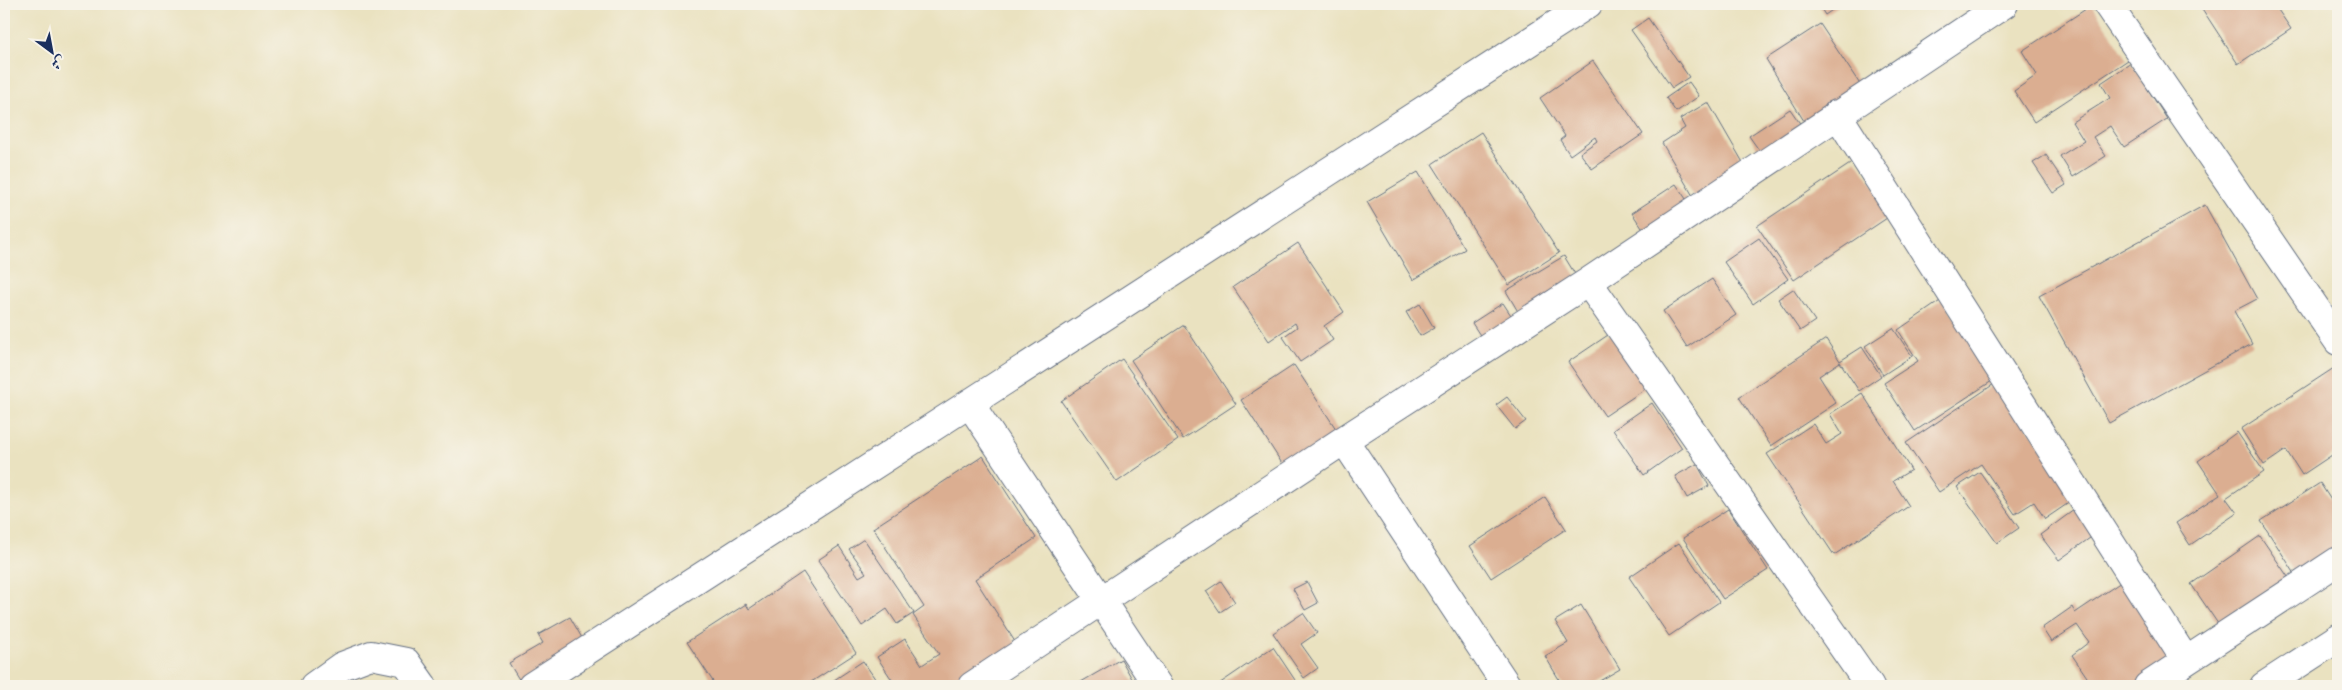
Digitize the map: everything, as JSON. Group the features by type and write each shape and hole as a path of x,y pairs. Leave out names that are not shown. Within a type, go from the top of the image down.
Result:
{"street":[{"path":"532,686 1588,4"},
{"path":"972,686 1101,599 1588,282 2004,4"},
{"path":"2107,4 2338,341"},
{"path":"1837,114 2186,660"},
{"path":"1588,282 1870,686"},
{"path":"970,404 1158,686"},
{"path":"1344,440 1507,686"},
{"path":"2148,686 2338,561"},
{"path":"2264,686 2338,638"},
{"path":"314,686 342,666 371,654 406,662 424,686"}],"building":[{"path":"1818,4 1841,4 1825,15"},
{"path":"2199,4 2274,4 2291,29 2238,64"},
{"path":"2092,5 2128,60 2034,122 2014,91 2037,75 2022,51"},
{"path":"1648,18 1689,77 1672,88 1631,30"},
{"path":"1820,24 1869,98 1812,134 1766,59"},
{"path":"1593,61 1643,134 1592,169 1580,153 1597,141 1595,137 1570,155 1560,140 1565,136 1540,98"},
{"path":"2131,63 2167,119 2124,147 2110,126 2093,137 2106,156 2073,177 2060,156 2084,141 2072,122 2110,98 2101,83"},
{"path":"1689,82 1699,96 1676,112 1666,98"},
{"path":"1708,102 1752,178 1700,208 1662,143 1685,128 1680,119"},
{"path":"1790,109 1806,132 1766,160 1749,136"},
{"path":"1481,132 1559,253 1509,285 1432,164"},
{"path":"2046,155 2066,185 2053,193 2033,163"},
{"path":"1856,160 1893,214 1794,280 1757,226"},
{"path":"1418,172 1465,249 1413,280 1367,202"},
{"path":"1676,184 1692,208 1648,237 1632,213"},
{"path":"2205,205 2257,299 2234,311 2252,344 2109,423 2039,296"},
{"path":"1759,238 1788,279 1753,304 1724,262"},
{"path":"1298,243 1344,312 1324,326 1333,340 1300,362 1283,337 1297,327 1295,323 1269,341 1233,287"},
{"path":"1564,256 1586,292 1527,327 1506,291"},
{"path":"1712,279 1736,315 1687,347 1663,311"},
{"path":"1793,289 1815,321 1800,331 1778,299"},
{"path":"1943,299 1995,379 1915,431 1884,383 1918,361 1898,330"},
{"path":"1503,303 1520,329 1489,349 1472,323"},
{"path":"1420,304 1434,328 1420,336 1406,312"},
{"path":"1184,325 1236,404 1183,439 1131,360"},
{"path":"1893,328 1912,356 1883,375 1865,346"},
{"path":"1611,333 1648,387 1605,416 1568,362"},
{"path":"1826,339 1840,361 1862,347 1881,376 1859,391 1840,362 1819,376 1836,403 1771,446 1739,397"},
{"path":"1122,359 1178,440 1117,482 1061,401"},
{"path":"1294,365 1348,447 1294,482 1241,400"},
{"path":"2337,366 2338,451 2302,475 2286,450 2264,465 2241,429"},
{"path":"1997,382 2076,498 2045,519 2034,502 2015,514 1981,464 1939,492 1906,443"},
{"path":"1862,393 1911,470 1893,481 1909,506 1834,555 1767,454 1813,424 1826,444 1842,434 1830,414"},
{"path":"1507,397 1526,421 1515,429 1496,405"},
{"path":"1652,403 1682,448 1644,475 1613,430"},
{"path":"2237,432 2264,472 2226,498 2237,513 2190,545 2176,523 2220,494 2198,461"},
{"path":"983,456 1036,538 975,579 1026,659 984,686 896,686 877,657 905,639 922,665 939,654 913,615 924,607 873,528"},
{"path":"1697,464 1709,486 1687,498 1675,476"},
{"path":"1980,472 2019,528 1997,543 1957,487"},
{"path":"2320,483 2338,511 2338,570 2306,591 2261,521"},
{"path":"1545,497 1566,529 1491,578 1470,546"},
{"path":"2078,507 2097,533 2059,560 2040,535"},
{"path":"1728,509 1768,570 1723,599 1683,538"},
{"path":"2260,536 2299,593 2229,640 2191,584"},
{"path":"864,539 914,613 897,624 887,609 862,626 818,560 839,546 859,577 866,573 849,549"},
{"path":"1679,543 1719,602 1669,636 1629,577"},
{"path":"803,572 856,653 805,686 716,686 687,642 746,604 749,609"},
{"path":"2127,578 2188,669 2162,686 2093,686 2072,655 2089,642 2077,625 2051,642 2042,628 2072,607 2075,613"},
{"path":"1221,581 1235,602 1220,612 1206,591"},
{"path":"1307,582 1318,603 1305,610 1293,589"},
{"path":"1581,605 1620,669 1591,686 1563,686 1545,656 1568,643 1555,621"},
{"path":"1303,613 1317,633 1301,644 1318,668 1304,678 1273,633"},
{"path":"570,617 594,659 523,686 509,663 543,643 538,635"},
{"path":"1273,647 1297,683 1293,686 1216,686"},
{"path":"1121,659 1136,686 1074,686"},
{"path":"863,661 880,686 825,686"}]}
